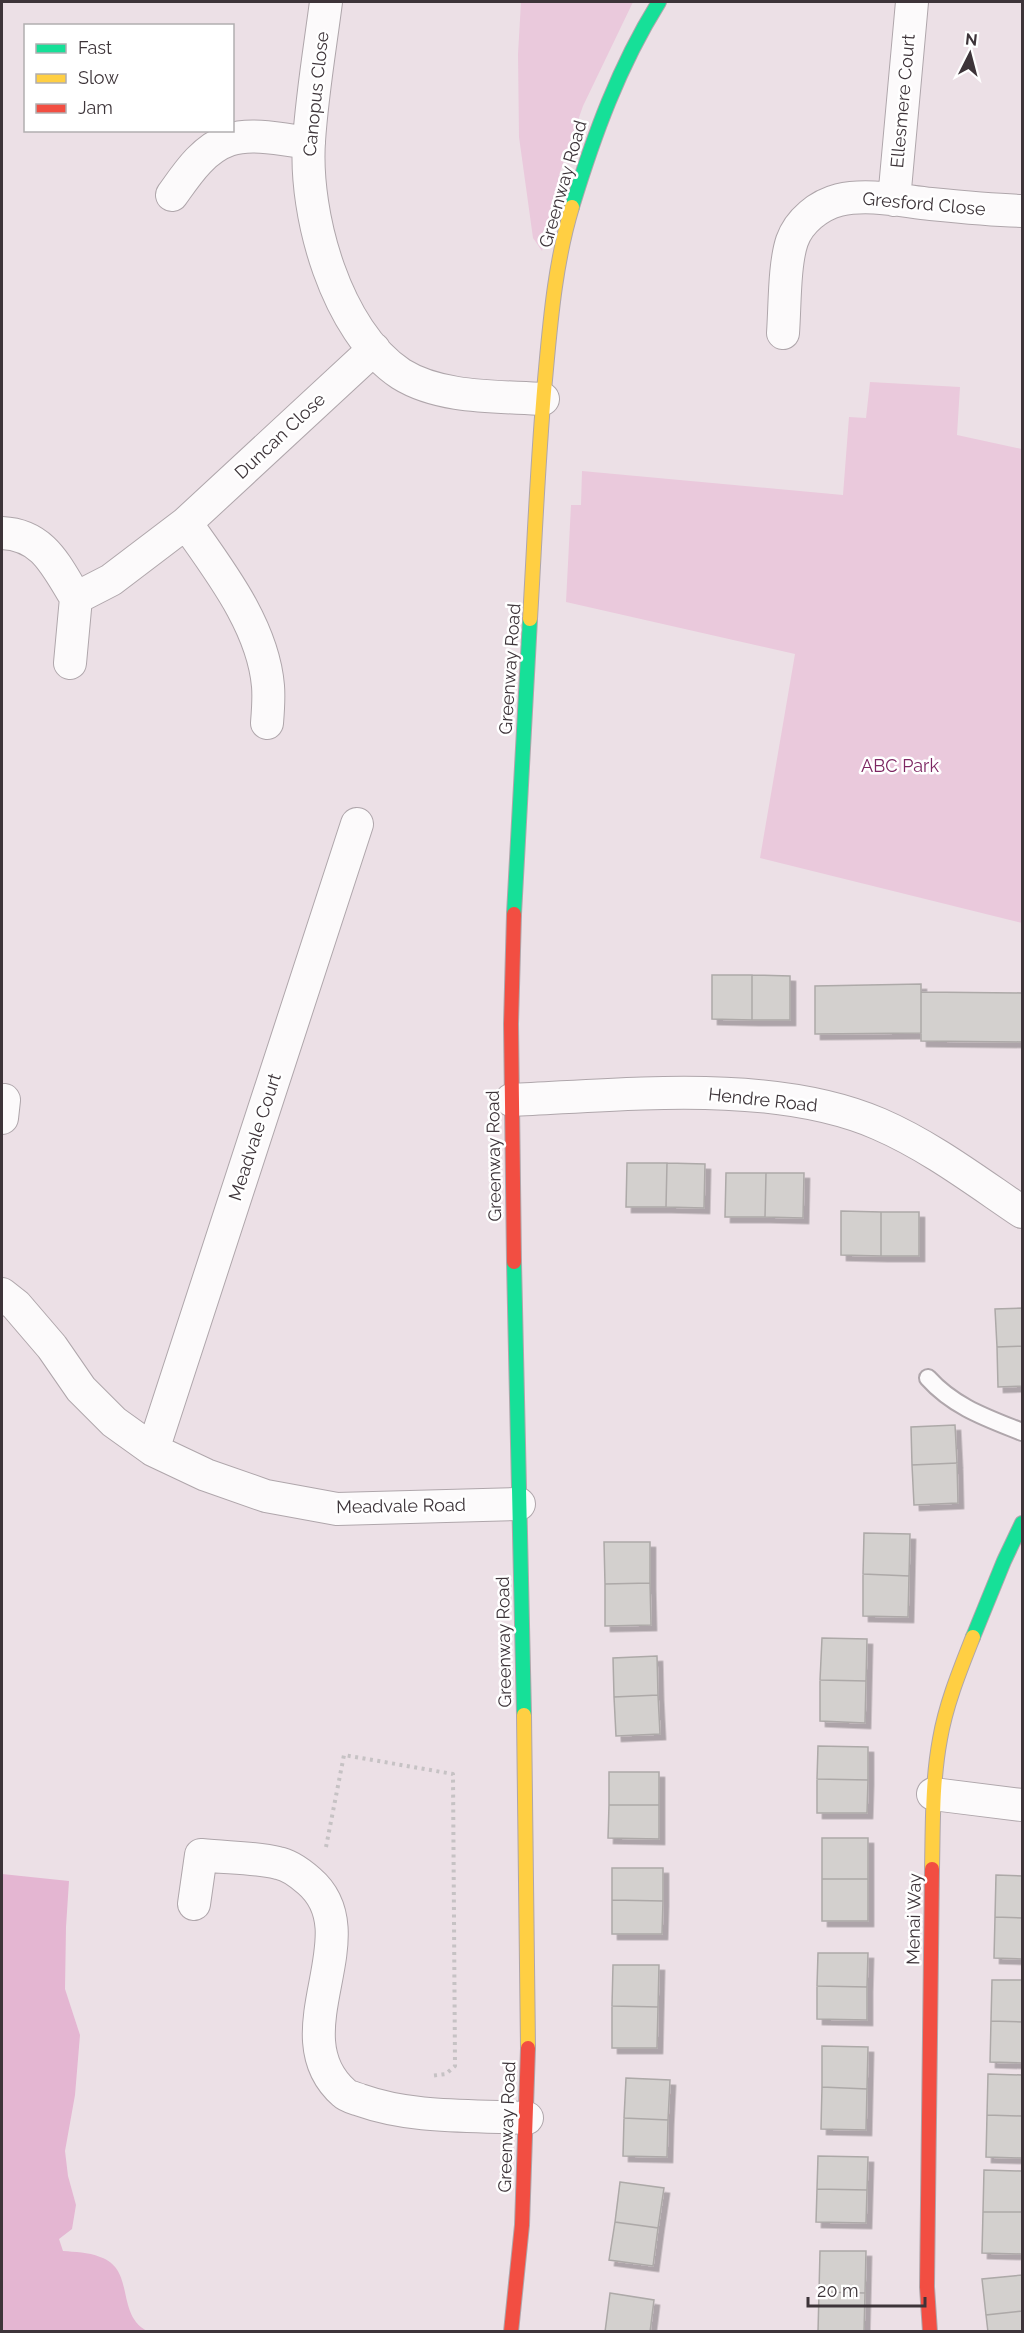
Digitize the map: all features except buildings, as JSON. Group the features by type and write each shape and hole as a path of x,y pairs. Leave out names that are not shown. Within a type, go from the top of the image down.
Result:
{"street":[{"name":"Canopus Close","path":"326,2 309,143 312,203 333,284 351,319 374,349 402,374 433,387 468,394 543,399"},
{"name":"Greenway Road","path":"511,2331 522,2225 527,2118 528,1996 511,1024 517,835 543,399 553,292 565,231 590,148 611,94 639,34 659,2"},
{"name":"Ellesmere Court","path":"894,200 912,2"},
{"path":"172,195 207,153 230,140 261,137 309,143"},
{"name":"Gresford Close","path":"783,333 788,261 792,241 801,224 820,208 839,200 863,197 1023,211"},
{"name":"Duncan Close","path":"75,598 111,580 186,523 374,349"},
{"path":"186,523 227,581 247,617 260,651 268,685 267,723"},
{"path":"2,533 13,534 36,542 50,557 75,598 70,663"},
{"name":"Meadvale Court","path":"153,1450 357,824"},
{"name":"Hendre Road","path":"511,1100 694,1093 770,1097 831,1107 880,1125 944,1160 1023,1212"},
{"name":"Meadvale Road","path":"2,1294 16,1305 52,1347 81,1389 114,1422 153,1450 206,1475 266,1496 337,1509 519,1504"},
{"name":"Menai Way","path":"930,2331 927,2287 933,1794 940,1738 957,1678 1004,1561 1023,1522"},
{"path":"933,1794 1023,1804"},
{"path":"194,1904 201,1855 280,1863 300,1874 318,1889 332,1916 332,1944 318,2024 321,2059 345,2095 400,2112 527,2118"}],"lane":[{"path":"928,1378 942,1394 963,1408 1023,1432"}],"path":[{"path":"318,1889 345,1755 453,1774 455,2066 446,2074 421,2077"}],"green space":[{"path":"521,2 633,2 583,106 560,172 542,251 533,238 519,137 518,54"},
{"name":"ABC Park","path":"870,382 960,387 957,435 1022,449 1022,923 760,858 795,654 566,602 571,505 581,505 582,471 843,495 849,417 866,418"}],"shaded area":[{"path":"2,1874 69,1881 65,1989 80,2035 75,2095 65,2151 68,2176 76,2205 72,2229 59,2239 63,2251 91,2254 111,2263 118,2271 122,2281 131,2314 147,2331 2,2331"}],"traffic: fast":[{"path":"572,207 589,154 620,76 659,2"},
{"path":"514,914 530,619"},
{"path":"514,1262 524,1715"},
{"path":"973,1637 1022,1523"}],"traffic: slow":[{"path":"530,619 541,431 550,328 558,267 572,207"},
{"path":"932,1869 937,1755 950,1700 973,1637"},
{"path":"524,1715 528,2048"}],"traffic: jam":[{"path":"514,914 511,1024 514,1262"},
{"path":"930,2332 927,2287 932,1869"},
{"path":"511,2332 522,2225 528,2048"}]}
